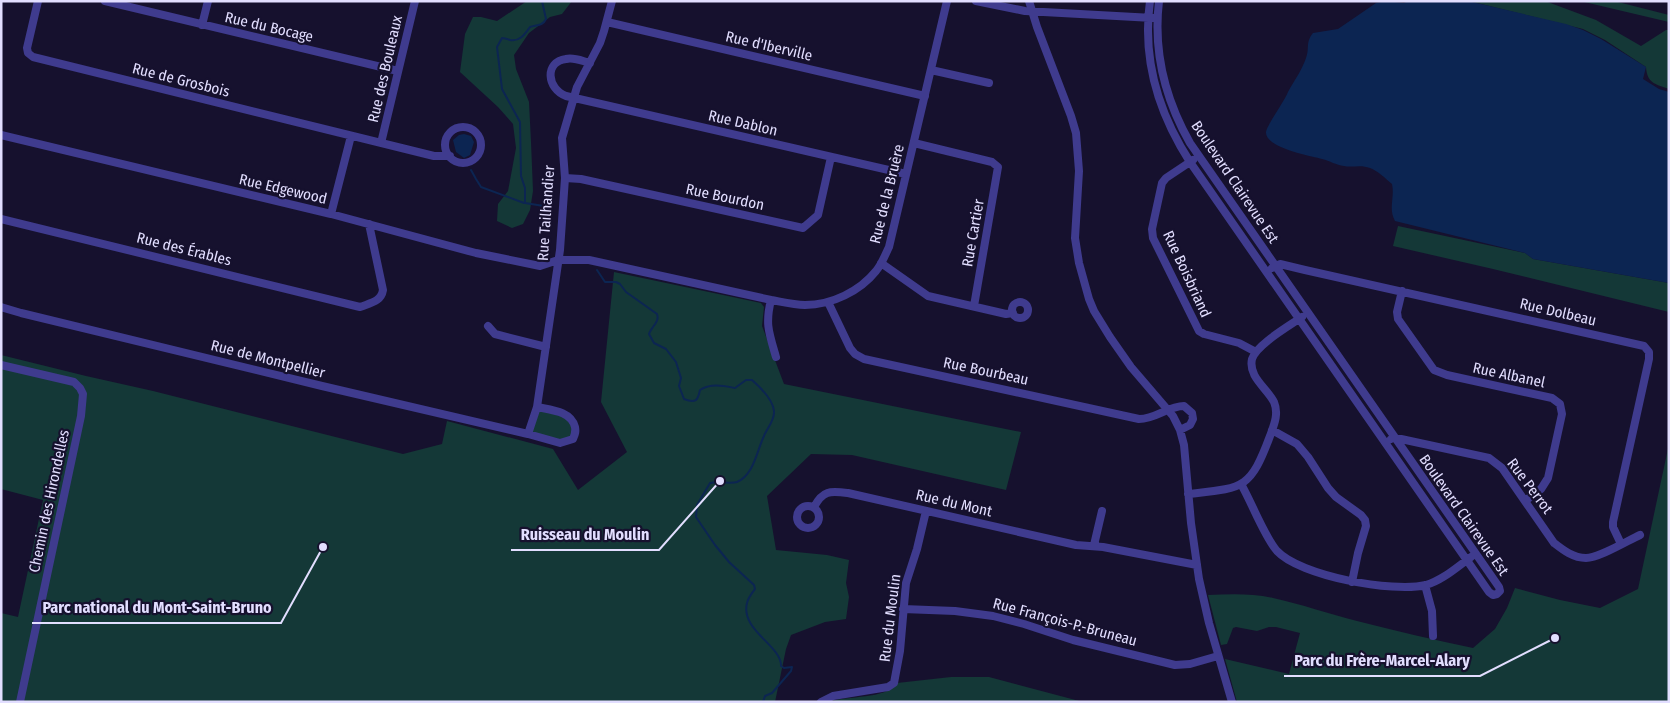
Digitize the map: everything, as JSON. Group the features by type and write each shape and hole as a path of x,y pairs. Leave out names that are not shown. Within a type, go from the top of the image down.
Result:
{"street":[{"name":"Rue de Grosbois","path":"38,1 27,48 28,53 33,57 434,156 450,156"},
{"name":"Rue du Bocage","path":"105,1 398,71"},
{"path":"202,25 208,1"},
{"name":"Rue des Bouleaux","path":"381,143 415,1"},
{"name":"Rue Tailhandier","path":"528,434 537,407 558,260 565,178 562,138 574,98 600,43 612,1"},
{"name":"Rue de la Bruère","path":"558,260 589,260 771,300 808,305 828,302 857,288 875,272 889,247 947,1"},
{"path":"976,1 1032,11 1158,18"},
{"path":"1029,1 1071,116 1077,140 1079,171 1075,238 1079,263 1089,299 1099,320 1119,350 1175,419 1180,430 1184,445 1188,494 1202,593 1232,702"},
{"name":"Boulevard Clairevue Est","path":"1150,1 1148,18 1150,60 1158,98 1171,130 1190,162 1494,596 1500,591 1499,587 1274,267 1199,157 1180,124 1168,93 1160,58 1159,1"},
{"name":"Rue d'Iberville","path":"607,22 925,96"},
{"name":"Rue Dablon","path":"590,63 566,58 559,61 552,69 550,79 554,89 560,94 574,98 906,174"},
{"path":"931,70 989,83"},
{"path":"457,128 468,128 477,134 481,145 480,151 472,160 460,162 450,156 446,140 452,131 457,128"},
{"name":"Rue Edgewood","path":"1,135 330,214 476,253 540,266 558,260"},
{"path":"330,214 351,136"},
{"name":"Rue Cartier","path":"914,143 990,161 996,165 997,172 974,306"},
{"name":"Rue Bourdon","path":"565,178 581,179 803,228 818,215 831,157"},
{"name":"Rue Boisbriand","path":"1199,157 1166,178 1162,183 1152,229 1152,238 1198,330 1204,334 1242,344 1256,352"},
{"name":"Rue des Érables","path":"1,219 360,307 377,300 382,296 383,290 369,224"},
{"path":"881,263 925,294 1006,314 1013,313"},
{"name":"Rue Dolbeau","path":"1274,267 1280,264 1640,344 1647,349 1649,359 1613,522 1613,528 1621,544"},
{"path":"1267,272 1274,267"},
{"name":"Rue Albanel","path":"1402,291 1397,314 1398,318 1436,371 1552,398 1560,404 1562,412 1548,478 1541,489 1525,501"},
{"path":"771,300 767,314 767,328 776,357"},
{"name":"Rue Bourbeau","path":"828,302 850,348 864,359 1136,418 1148,418 1168,410"},
{"name":"Rue de Montpellier","path":"1,307 560,443 568,441 575,435 573,422 569,417 563,413 537,407"},
{"path":"1188,494 1220,490 1241,484 1256,469 1272,430 1275,420 1275,407 1253,371 1252,360 1256,352 1307,313"},
{"path":"488,326 495,334 546,348"},
{"name":"Chemin des Hirondelles","path":"1,365 72,381 80,388 84,398 20,702"},
{"path":"1168,410 1183,406 1192,413 1192,422 1180,430"},
{"path":"1272,430 1297,444 1336,497 1365,520 1366,526 1352,582"},
{"path":"1386,443 1394,438"},
{"name":"Rue Perrot","path":"1394,438 1489,458 1502,468 1554,542 1565,551 1576,556 1586,558 1596,556 1640,535"},
{"path":"1241,484 1272,544 1280,553 1296,563 1339,579 1352,582 1410,586 1425,585 1439,579 1475,554"},
{"name":"Rue du Mont","path":"814,507 823,494 838,492 1076,545 1094,545 1197,565"},
{"path":"1094,545 1102,511"},
{"name":"Rue du Moulin","path":"821,702 833,696 888,688 893,684 900,651 907,577 917,549 926,512"},
{"path":"1425,585 1432,611 1433,636"},
{"name":"Rue François-P.-Bruneau","path":"903,609 955,611 999,617 1073,640 1175,665 1186,665 1218,656"}],"green space":[{"path":"527,1 572,1 562,14 550,17 529,33 514,55 516,69 529,102 533,191 530,210 523,224 512,228 497,221 498,204 508,191 516,148 513,124 498,107 460,72 465,34 473,17 497,21"},
{"path":"1469,1 1545,1 1596,20 1641,46 1669,30 1669,89 1650,80 1646,67 1605,40 1583,29"},
{"path":"1580,1 1614,1 1669,15 1669,22"},
{"path":"1398,226 1525,253 1533,259 1669,283 1669,312 1393,246"},
{"path":"614,272 761,303 764,307 762,326 784,384 1021,432 1006,490 852,455 811,454 767,496 776,550 827,555 849,560 846,583 849,597 846,619 825,622 791,635 786,649 775,702 1,702 1,613 18,617 43,500 1,489 1,355 403,454 442,444 447,421 553,449 578,490 627,452 601,402"},
{"path":"537,407 563,413 576,431 568,441 528,434"},
{"path":"1669,444 1669,702 1237,702 1225,659 1289,674 1300,633 1276,627 1257,631 1236,627 1233,628 1227,644 1221,645 1208,595 1265,596 1372,625 1473,648 1495,629 1507,608 1515,588 1600,608 1638,589"},
{"path":"951,677 989,677 1083,702 829,702 875,695 884,692 897,683"}],"water":[{"path":"1386,1 1404,3 1408,1 1468,1 1566,24 1601,39 1646,67 1643,79 1659,89 1669,92 1669,283 1533,259 1525,253 1395,221 1392,212 1392,184 1376,171 1363,166 1341,165 1280,147 1273,143 1268,138 1267,129 1302,67 1307,54 1309,40 1313,33 1338,29 1376,3"},
{"path":"459,135 471,136 474,142 470,155 464,158 456,152 453,140"}],"waterway":[{"path":"542,1 545,21 530,27 517,40 502,38 497,47 502,89 520,122 521,176 525,188 525,203 550,207"},
{"path":"471,170 481,187 524,203"},
{"path":"597,270 605,282 620,284 626,292 657,314 658,317 649,334 654,343 666,349 676,362 681,378 679,386 684,399 696,400 700,390 709,386 735,388 746,380 752,380 766,394 773,407 772,421 747,474 737,482 710,483 697,505 696,517 729,562 754,585 755,589 749,597 746,613 755,630 780,659 781,666 784,668 792,667 791,671 772,693 765,696 763,702"}],"place":[{"name":"Ruisseau du Moulin","path":"720,481"},
{"name":"Parc national du Mont-Saint-Bruno","path":"323,547"},
{"name":"Parc du Frère-Marcel-Alary","path":"1555,638"}]}
